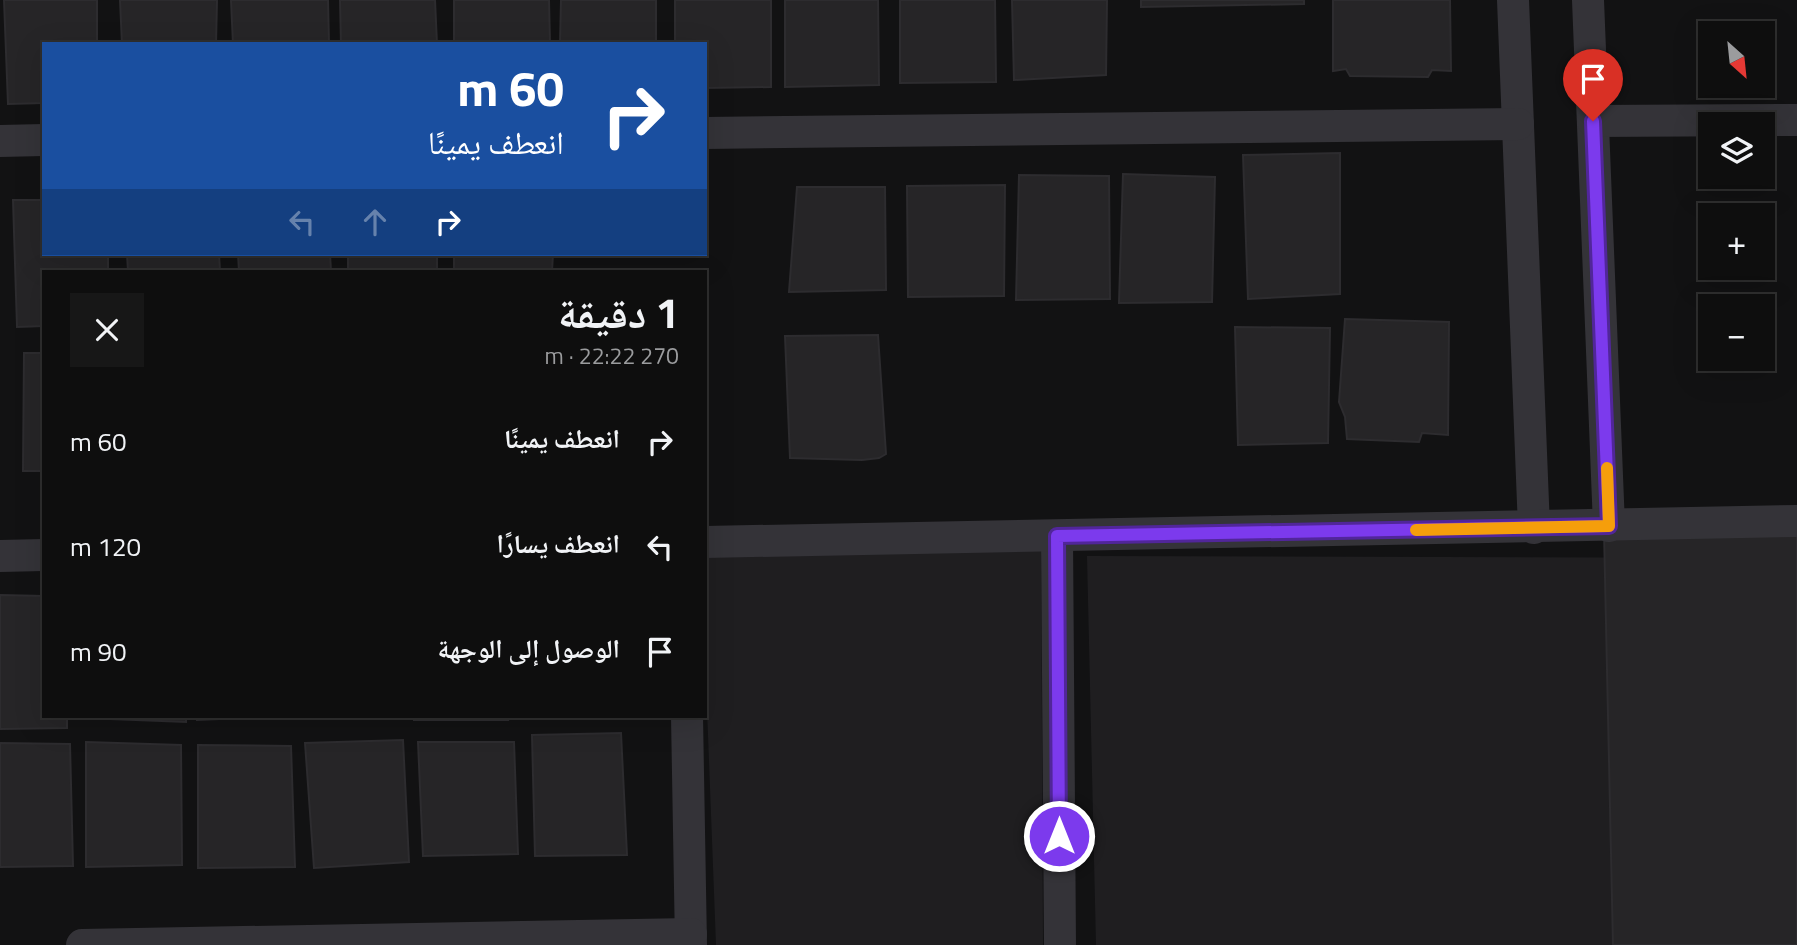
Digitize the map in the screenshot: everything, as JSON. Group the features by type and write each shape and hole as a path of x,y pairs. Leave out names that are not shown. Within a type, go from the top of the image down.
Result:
{"street":[{"path":"1513,0 1534,528"},
{"path":"1588,0 1609,526"},
{"path":"1593,121 1797,120"},
{"path":"707,133 1518,124"},
{"path":"0,141 42,140"},
{"path":"707,542 1797,522"},
{"path":"1057,536 1060,945"},
{"path":"0,556 42,555"},
{"path":"82,945 691,939 687,718"}],"shaded area":[{"path":"1041,548 1043,945 716,945 707,709 707,556"},
{"path":"1087,556 1797,558 1797,945 1096,945"}],"building":[{"path":"4,0 97,0 97,42 42,42 42,103 8,104"},
{"path":"120,0 217,0 216,42 122,42"},
{"path":"231,0 328,0 329,42 233,42"},
{"path":"340,0 435,0 437,42 341,42"},
{"path":"454,0 549,0 550,42 454,42"},
{"path":"561,0 656,0 656,42 560,42"},
{"path":"675,0 771,0 771,87 707,88 707,42 675,42"},
{"path":"785,0 878,0 879,85 785,87"},
{"path":"900,0 995,0 996,82 900,83"},
{"path":"1012,0 1107,0 1106,75 1014,80"},
{"path":"1141,0 1304,0 1304,4 1141,7"},
{"path":"1333,0 1450,0 1451,71 1432,70 1428,77 1350,76 1346,69 1333,71"},
{"path":"1340,153 1340,294 1248,299 1243,155"},
{"path":"1123,174 1215,177 1212,302 1119,303"},
{"path":"1019,175 1109,176 1110,299 1016,300"},
{"path":"1005,185 1004,296 908,297 907,186"},
{"path":"797,187 885,187 886,290 789,292"},
{"path":"13,200 42,200 42,256 108,256 108,270 42,270 42,326 17,327"},
{"path":"127,256 219,256 220,270 128,270"},
{"path":"238,256 330,256 331,270 239,270"},
{"path":"348,256 437,256 437,270 348,270"},
{"path":"454,256 553,256 552,270 454,270"},
{"path":"1345,319 1449,322 1448,435 1422,433 1419,442 1347,439 1345,417 1339,402"},
{"path":"1235,327 1330,328 1328,443 1238,445"},
{"path":"878,335 886,454 879,458 862,460 790,458 785,336"},
{"path":"24,353 42,353 42,471 23,471"},
{"path":"1797,526 1797,945 1613,945 1604,531"},
{"path":"0,595 42,596 42,718 67,718 67,728 0,729"},
{"path":"85,718 186,718 186,722"},
{"path":"197,718 245,718 197,720"},
{"path":"508,718 508,720 414,720"},
{"path":"621,733 627,855 535,856 532,735"},
{"path":"403,740 409,862 314,868 305,743"},
{"path":"86,742 181,745 182,865 86,867"},
{"path":"418,742 514,742 518,854 423,856"},
{"path":"0,743 70,744 73,866 0,867"},
{"path":"198,745 291,746 295,867 198,868"}],"slow traffic":[{"path":"1416,530 1609,526 1607,468"}],"route":[{"path":"1059,836 1057,536 1609,526 1593,121"}]}
